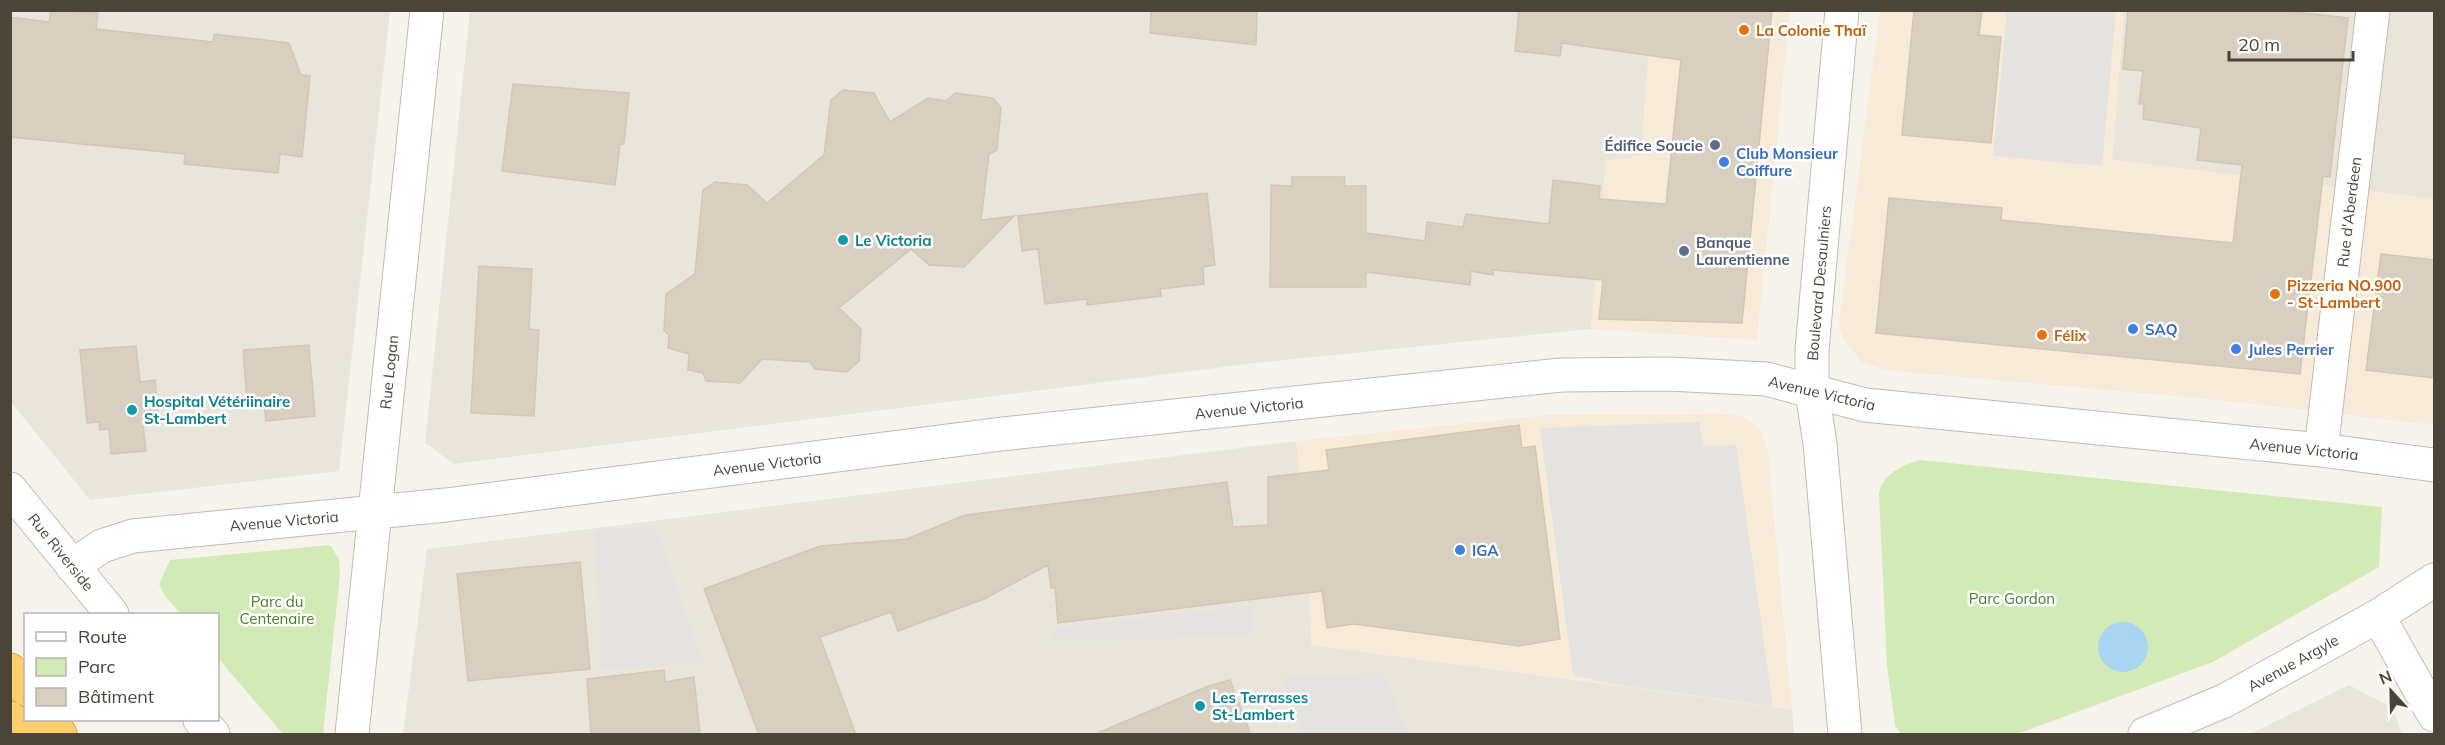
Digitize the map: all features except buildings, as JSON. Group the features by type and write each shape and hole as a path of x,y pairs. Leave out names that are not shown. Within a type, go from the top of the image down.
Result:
{"highway":[{"path":"10,670 24,687"},
{"path":"10,718 28,735"},
{"path":"50,721 60,735"}],"street":[{"name":"Rue Logan","path":"352,735 427,10"},
{"name":"Boulevard Desaulniers","path":"1842,10 1812,350 1812,393 1820,442 1845,735"},
{"name":"Rue d'Aberdeen","path":"2321,450 2373,10"},
{"name":"Avenue Victoria","path":"72,566 102,546 133,536 375,513 1002,434 1561,375 1669,374 1766,379 1812,393 1865,405 2321,450 2434,465"},
{"name":"Rue Riverside","path":"10,489 110,613"},
{"name":"Avenue Argyle","path":"2145,735 2224,701 2378,616 2434,580"},
{"path":"2378,616 2434,716"},
{"path":"201,721 213,735"}],"shaded area":[{"path":"10,11 390,11 339,471 90,500 11,402"},
{"path":"470,11 1652,11 1641,155 1606,162 1591,329 1255,363 454,464 425,443"},
{"name":"Édifice Soucie","path":"1652,11 1790,11 1757,340 1591,329 1606,161 1641,155"},
{"path":"1880,11 2124,11 2112,160 2434,199 2434,425 2229,401 1885,370 1863,363 1843,339 1839,324"},
{"path":"2007,11 2116,11 2102,166 1993,156"},
{"path":"2124,11 2434,11 2434,199 2112,160"},
{"path":"1724,414 1743,417 1754,424 1762,432 1768,452 1792,709 1311,645 1309,560 1296,441 1549,415"},
{"path":"1699,422 1704,446 1736,445 1773,706 1617,685 1573,675 1540,428"},
{"path":"1296,441 1309,560 1312,645 1792,709 1794,734 403,734 427,549"},
{"path":"656,526 703,663 602,669 594,530"},
{"path":"1253,606 1253,635 1054,642 1052,628"},
{"path":"1385,674 1408,734 1303,734 1281,675"},
{"path":"2349,685 2392,707 2402,734 2250,734"}],"green space":[{"name":"Parc Gordon","path":"1920,460 2382,507 2379,567 2213,662 2017,734 1901,734 1895,725 1887,666 1879,493 1890,475"},
{"name":"Parc du Centenaire","path":"330,545 339,559 340,575 323,734 283,734 219,659 219,613 180,613 164,595 159,584 170,560"}],"water":[{"path":"2123,622 2132,624 2143,633 2148,647 2146,656 2137,667 2123,672 2114,670 2103,661 2098,647 2100,638 2109,627"}],"place":[{"name":"La Colonie Thaï","path":"1744,30"},
{"name":"Édifice Soucie","path":"1715,145"},
{"name":"Club Monsieur Coiffure","path":"1724,162"},
{"name":"Le Victoria","path":"843,240"},
{"name":"Banque Laurentienne","path":"1684,251"},
{"name":"Pizzeria NO.900 - St-Lambert","path":"2275,294"},
{"name":"SAQ","path":"2133,329"},
{"name":"Félix","path":"2042,335"},
{"name":"Jules Perrier","path":"2236,349"},
{"name":"Hospital Vétériinaire St-Lambert","path":"132,410"},
{"name":"IGA","path":"1460,550"},
{"name":"Les Terrasses St-Lambert","path":"1200,706"}]}
